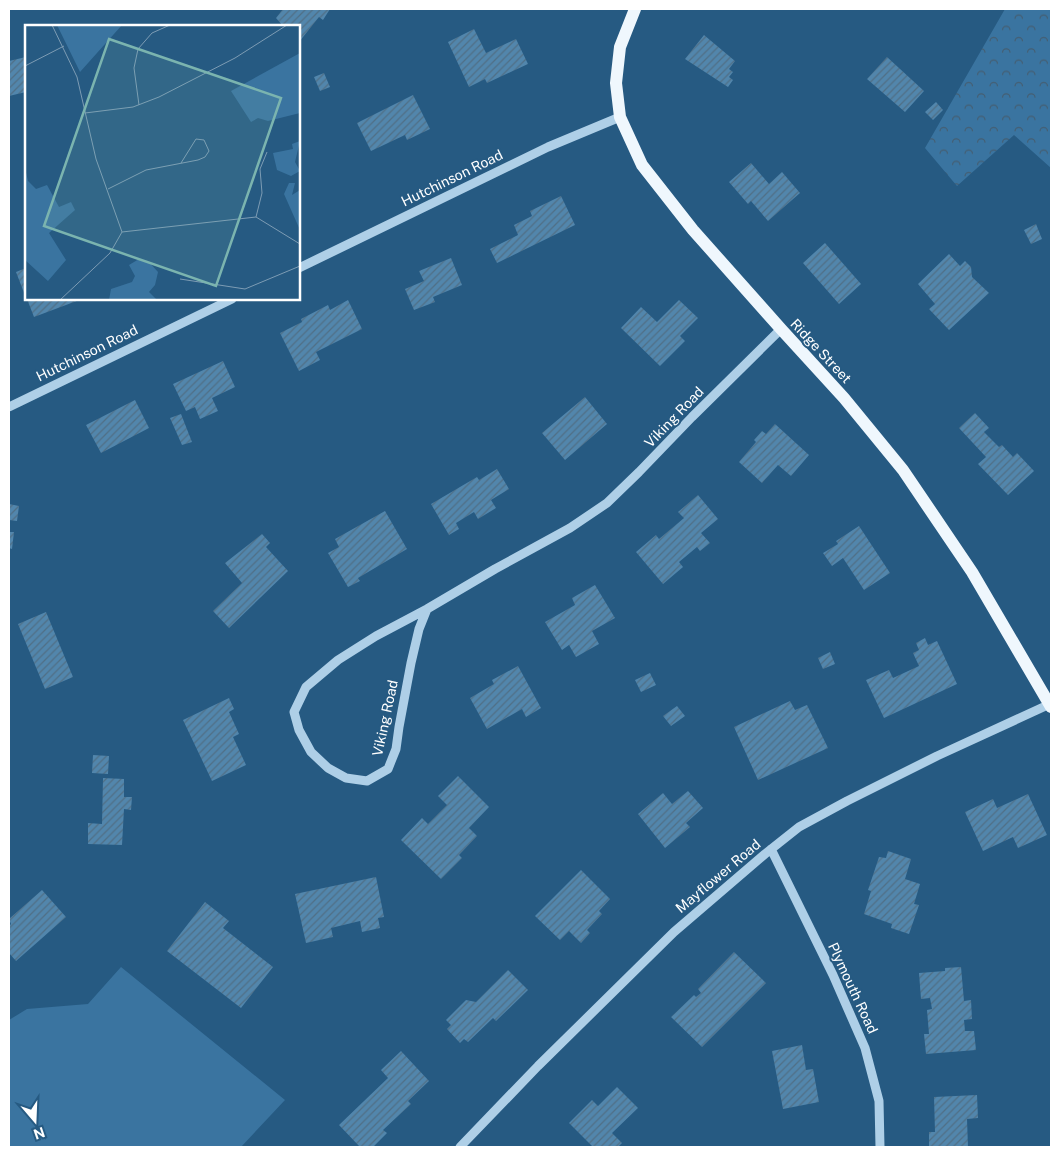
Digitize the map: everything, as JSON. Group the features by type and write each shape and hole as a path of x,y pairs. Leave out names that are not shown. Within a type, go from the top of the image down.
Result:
{"main road":[{"name":"Ridge Street","path":"635,9 620,47 616,83 620,117 642,165 694,230 780,329 844,398 903,470 972,572 1050,705"}],"street":[{"name":"Hutchinson Road","path":"300,268 548,147 620,117"},
{"name":"Hutchinson Road","path":"9,407 230,300"},
{"name":"Viking Road","path":"427,609 419,629 409,671 398,727 396,749 388,769 367,781 346,778 328,768 311,752 299,730 294,712 306,687 338,660 376,636 570,528 607,503 780,329"},
{"name":"Mayflower Road","path":"460,1147 538,1066 674,932 799,827 937,756 1050,705"},
{"name":"Plymouth Road","path":"771,849 833,975 865,1048 879,1101 880,1147"}],"green space":[{"path":"1005,9 1051,9 1051,168 1014,135 957,186 925,148"},
{"path":"121,967 285,1100 241,1147 9,1147 9,1020 27,1009 88,1004"}],"building":[{"path":"283,9 330,9 323,20 319,17 300,41 300,25 282,25 276,18"},
{"path":"474,29 486,53 516,39 528,64 487,83 485,79 469,87 448,42"},
{"path":"704,35 735,61 729,69 733,72 729,77 733,80 728,87 685,59"},
{"path":"25,57 25,92 9,96 9,61"},
{"path":"887,57 924,91 905,112 867,79"},
{"path":"324,73 330,87 320,91 314,77"},
{"path":"413,95 430,129 407,140 405,135 371,151 357,123"},
{"path":"936,102 943,110 933,120 925,112"},
{"path":"751,163 769,184 782,172 800,193 768,221 751,201 748,204 729,182"},
{"path":"561,196 575,225 497,263 490,249 518,235 514,225 532,216 530,211"},
{"path":"1036,224 1042,239 1031,244 1024,230"},
{"path":"825,243 861,284 839,304 803,263"},
{"path":"949,254 960,266 965,261 971,267 972,277 989,293 949,330 929,309 935,304 918,284"},
{"path":"451,258 462,285 433,297 435,302 414,310 405,289 424,281 419,271"},
{"path":"25,268 25,295 16,272"},
{"path":"27,300 79,300 34,317"},
{"path":"348,300 362,329 316,352 320,360 299,371 280,333 302,322 301,319 328,305 330,310"},
{"path":"679,300 698,318 680,336 685,341 660,366 621,328 641,307 657,322"},
{"path":"223,361 235,387 212,398 218,411 200,419 195,407 186,411 173,384"},
{"path":"585,397 607,424 565,460 542,433"},
{"path":"135,400 149,428 101,453 86,425"},
{"path":"975,413 989,428 984,432 999,447 1002,445 1013,457 1017,453 1034,471 1008,495 978,464 986,457 959,428"},
{"path":"181,414 192,442 182,445 170,418"},
{"path":"775,424 809,455 791,476 778,465 762,483 739,462 756,442 754,440 762,431 766,434"},
{"path":"497,469 509,489 491,500 496,508 478,519 474,512 456,523 459,529 449,535 431,504 477,477 479,480"},
{"path":"698,495 718,519 701,533 710,543 700,551 697,547 679,562 683,567 663,584 636,552 656,535 659,539 684,518 678,512"},
{"path":"9,504 19,506 17,521 9,520"},
{"path":"385,511 407,549 358,578 360,581 348,587 328,553 339,547 335,539"},
{"path":"859,526 890,573 864,590 843,558 832,566 823,553 838,544 836,541"},
{"path":"9,532 14,532 12,549 9,548"},
{"path":"262,534 270,543 266,547 288,571 229,628 213,611 242,583 225,563"},
{"path":"595,585 615,618 592,631 599,644 576,657 569,645 562,650 545,622 575,605 572,598"},
{"path":"46,612 73,677 45,689 18,624"},
{"path":"925,638 928,645 937,641 957,684 884,718 866,680 889,670 893,678 919,666 913,653 919,650 916,643"},
{"path":"830,652 835,664 823,669 818,658"},
{"path":"518,666 541,708 526,717 522,709 487,729 470,698 494,684 492,680"},
{"path":"650,673 656,685 641,692 635,680"},
{"path":"229,698 234,709 229,712 239,734 233,737 246,765 212,781 183,720"},
{"path":"790,701 795,710 807,705 828,748 758,780 734,727"},
{"path":"677,706 685,716 671,726 663,716"},
{"path":"93,755 109,756 108,774 92,773"},
{"path":"458,776 489,807 469,828 477,836 459,855 462,858 441,879 401,840 422,818 428,824 447,805 438,796"},
{"path":"103,778 124,779 124,797 132,797 131,810 124,809 122,845 88,844 88,823 102,824"},
{"path":"688,791 703,808 686,823 690,827 665,848 638,814 663,793 672,804"},
{"path":"1028,794 1047,835 1018,848 1013,837 983,851 965,812 993,799 997,808"},
{"path":"888,851 911,859 905,879 920,884 914,904 919,905 909,934 891,928 892,924 864,914 871,891 868,890 879,857 886,858"},
{"path":"581,870 610,899 599,911 602,914 587,930 590,933 581,943 569,931 560,940 535,916"},
{"path":"376,877 384,917 378,918 380,928 362,932 360,921 331,928 333,937 306,943 295,894"},
{"path":"42,890 66,917 16,961 9,953 9,926 11,924 9,919"},
{"path":"205,902 229,921 223,928 273,967 241,1008 167,951"},
{"path":"734,952 766,983 702,1047 671,1017 694,995 696,997 701,993 698,989"},
{"path":"961,967 964,1001 971,1000 972,1019 964,1020 965,1031 974,1031 976,1050 926,1054 924,1034 929,1034 927,1010 932,1009 930,998 921,999 919,973 945,971 945,968"},
{"path":"508,970 528,990 496,1021 493,1018 468,1042 464,1039 460,1043 447,1029 451,1025 446,1020 466,1000 476,1002"},
{"path":"802,1045 806,1070 813,1069 819,1102 783,1109 772,1051"},
{"path":"401,1051 429,1081 408,1101 411,1104 383,1130 387,1133 373,1147 360,1147 339,1125 388,1078 381,1070"},
{"path":"617,1087 638,1108 612,1133 622,1143 618,1147 593,1147 569,1123 592,1100 598,1106"},
{"path":"977,1095 978,1118 967,1119 968,1147 929,1147 929,1132 935,1132 934,1097"}]}
